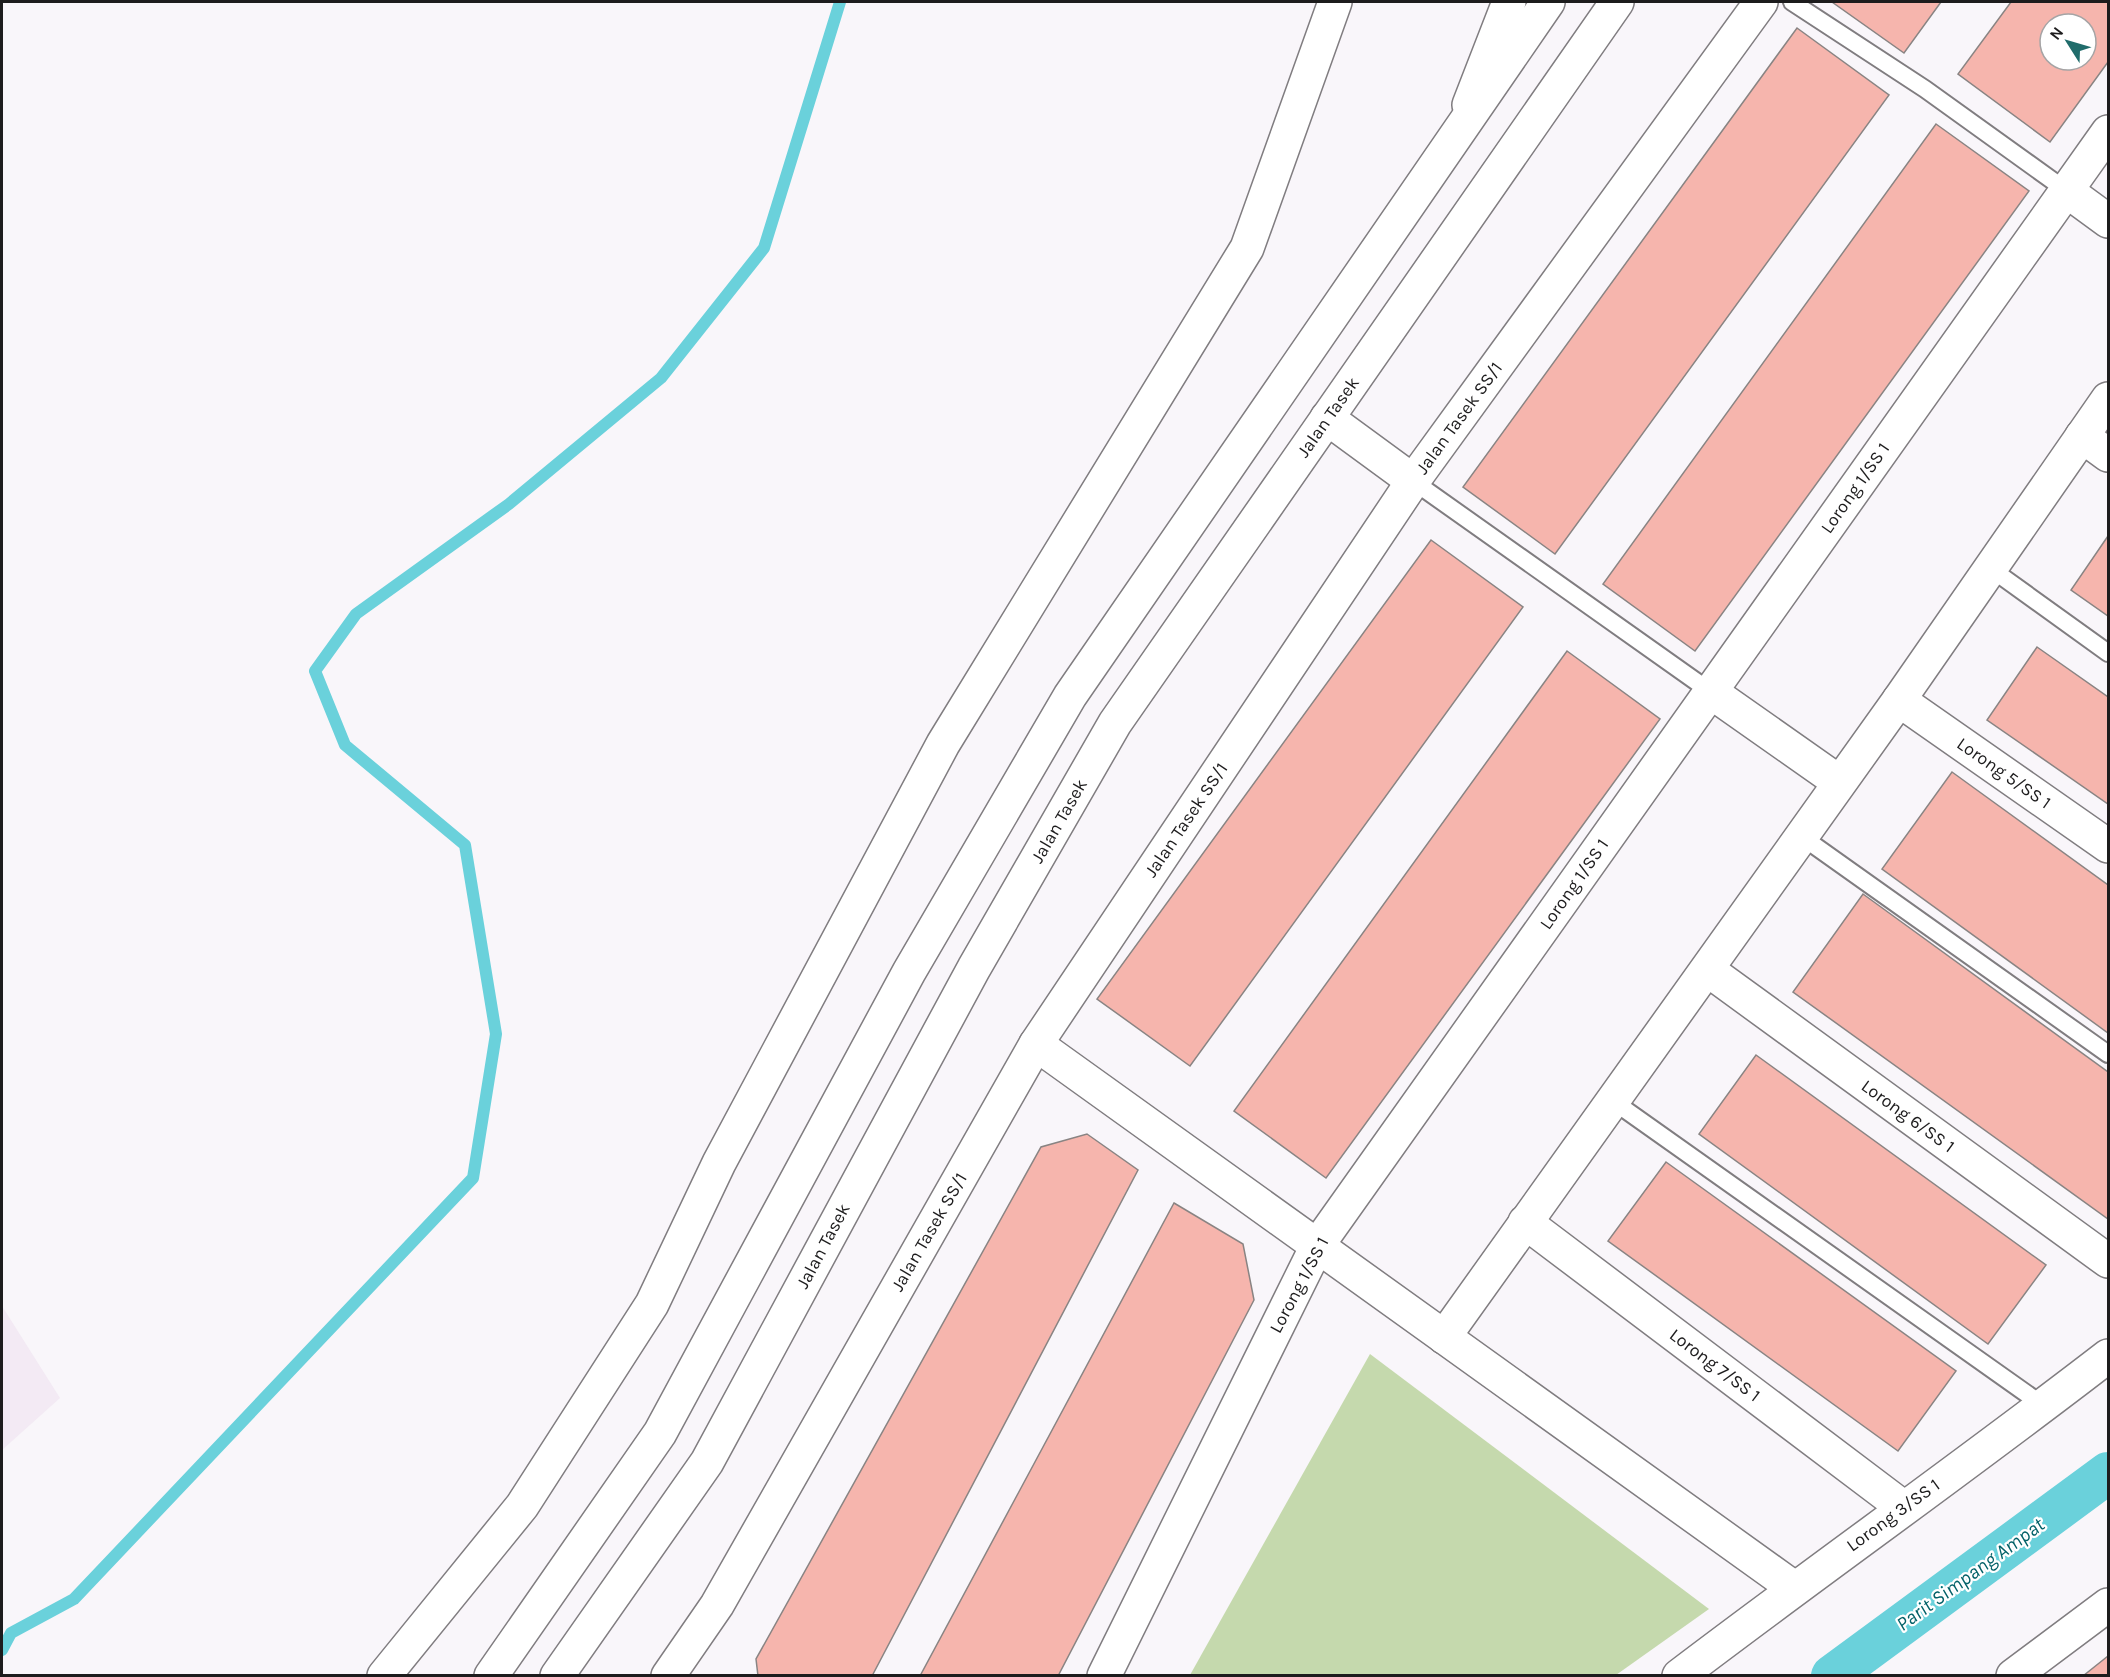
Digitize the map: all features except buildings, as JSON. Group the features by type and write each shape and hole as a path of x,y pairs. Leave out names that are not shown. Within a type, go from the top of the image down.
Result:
{"street":[{"path":"384,1676 522,1506 652,1304 719,1163 943,744 1247,248 1335,2"},
{"path":"1461,126 1509,2"},
{"path":"491,1676 660,1433 909,972 1070,696 1548,2"},
{"name":"Jalan Tasek","path":"557,1676 707,1462 974,968 1115,723 1617,2"},
{"name":"Jalan Tasek SS/1","path":"668,1676 717,1605 1036,1044 1413,481 1761,2"},
{"name":"Lorong 1/SS 1","path":"1104,1676 1317,1246 2109,132"},
{"path":"2067,191 2109,221"},
{"path":"1444,1337 1708,970 2109,399"},
{"path":"1327,418 1413,481"},
{"path":"2082,436 2109,455"},
{"path":"1710,692 1839,782"},
{"name":"Lorong 5/SS 1","path":"1899,700 2109,846"},
{"name":"Lorong 6/SS 1","path":"1708,970 2109,1261"},
{"path":"1036,1044 1794,1588"},
{"name":"Lorong 7/SS 1","path":"1525,1222 1904,1508"},
{"name":"Lorong 3/SS 1","path":"1679,1676 1794,1588 2109,1356"},
{"path":"2013,1676 2109,1605"}],"lane":[{"path":"1791,2 1925,89 2067,191"},
{"path":"1413,481 1710,692"},
{"path":"1990,568 2109,653"},
{"path":"1801,836 2109,1054"},
{"path":"1613,1101 2044,1406"}],"shaded area":[{"path":"2,1306 60,1398 2,1450"}],"green space":[{"path":"1370,1354 1709,1609 1616,1675 1190,1675"}],"waterway":[{"path":"2,1650 11,1633 74,1599 473,1178 496,1034 465,845 345,745 315,671 356,614 509,504 661,378 764,248 840,2"},
{"name":"Parit Simpang Ampat","path":"1832,1676 2108,1473"}]}
